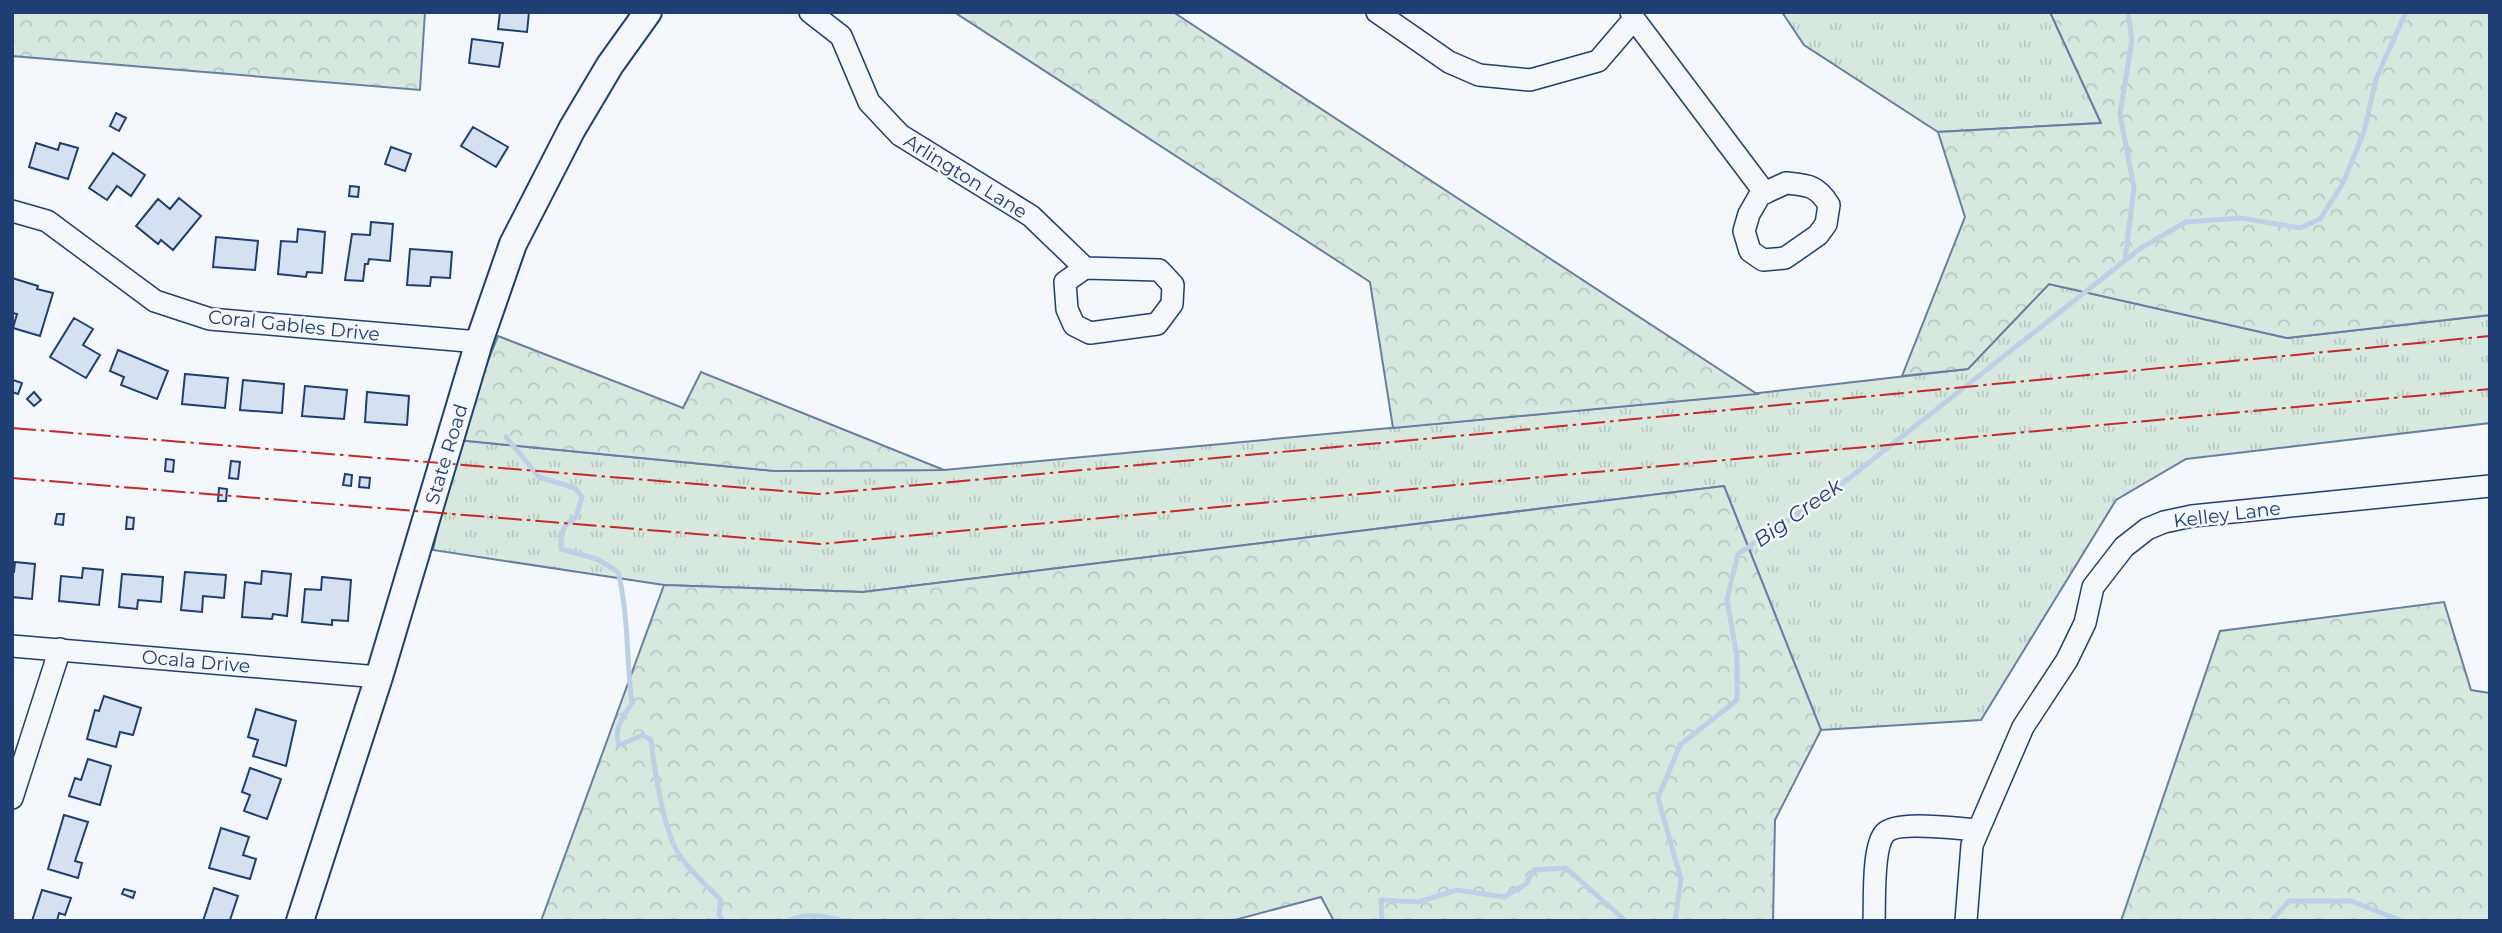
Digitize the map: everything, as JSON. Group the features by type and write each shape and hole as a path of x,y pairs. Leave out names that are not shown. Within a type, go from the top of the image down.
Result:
{"main road":[{"name":"State Road","path":"300,921 379,677 479,342 513,244 572,129 610,65 648,12"}],"street":[{"name":"Arlington Lane","path":"810,12 841,36 869,102 900,135 1031,216 1085,268"},
{"path":"1377,12 1450,62 1479,75 1530,80 1598,61 1633,16 1765,193"},
{"name":"Coral Gables Drive","path":"12,211 47,221 155,301 210,319 479,342"},
{"path":"1085,268 1159,270 1173,285 1172,304 1157,324 1090,333 1074,325 1067,309 1065,282 1085,268"},
{"name":"Kelley Lane","path":"1966,921 1972,845 1978,830 2023,727 2067,660 2085,623 2093,587 2124,547 2147,529 2192,516 2490,486"},
{"name":"Ocala Drive","path":"12,646 379,677"},
{"path":"12,798 60,649"},
{"path":"1874,921 1878,849 1885,834 1897,826 1978,830"}],"green space":[{"path":"12,12 425,12 420,90 12,56"},
{"path":"954,12 1173,12 1757,394 1393,428 1370,282"},
{"path":"1782,12 2050,12 2101,123 1938,132 1804,45"},
{"path":"2050,12 2490,12 2490,315 2287,338 2049,284 1968,369 1902,376 1965,217 1938,132 2101,123"},
{"path":"2049,284 2287,338 2490,315 2490,423 2186,459 2116,500 1981,720 1821,730 1724,486 863,592 664,585 433,550 457,440 775,471 944,470 1742,395 1967,369"},
{"path":"498,336 683,408 701,372 944,470 775,471 457,440"},
{"path":"1724,486 1821,730 1775,820 1773,921 1334,921 1321,897 1231,921 541,921 664,585 863,592"},
{"path":"2444,602 2471,690 2490,693 2490,921 2121,921 2220,631"}],"building":[{"path":"500,12 529,12 527,32 498,29"},
{"path":"472,39 503,43 499,67 469,63"},
{"path":"116,113 126,118 119,131 110,126"},
{"path":"473,127 508,147 496,167 461,146"},
{"path":"36,143 58,150 60,143 78,148 68,179 29,167"},
{"path":"391,147 411,154 405,171 385,164"},
{"path":"113,153 145,175 131,196 117,186 107,200 89,188"},
{"path":"350,186 359,187 358,197 349,196"},
{"path":"179,198 201,216 173,250 161,240 158,244 136,226 158,199 170,209"},
{"path":"371,222 393,224 390,261 369,259 368,264 365,264 363,281 345,280 352,234 370,235"},
{"path":"298,229 325,232 322,273 307,272 306,277 278,274 281,241 297,242"},
{"path":"216,237 258,241 255,270 213,267"},
{"path":"410,249 452,252 450,278 431,277 430,286 407,285"},
{"path":"12,278 53,293 40,336 13,328 17,314 12,313"},
{"path":"74,318 93,329 83,345 100,355 86,378 50,357"},
{"path":"118,350 168,371 157,399 121,385 124,377 110,371"},
{"path":"185,374 228,378 225,408 182,404"},
{"path":"13,380 22,383 18,394 12,392"},
{"path":"243,380 284,384 282,413 240,410"},
{"path":"305,386 347,390 344,419 302,416"},
{"path":"34,392 41,400 34,406 27,399"},
{"path":"367,392 409,396 407,425 365,422"},
{"path":"166,459 174,460 173,472 165,471"},
{"path":"231,461 240,462 238,479 229,478"},
{"path":"345,474 352,475 351,486 343,485"},
{"path":"360,477 370,478 369,488 359,487"},
{"path":"219,488 227,489 226,501 218,501"},
{"path":"57,514 64,514 63,525 55,524"},
{"path":"127,517 134,518 133,529 126,529"},
{"path":"15,562 35,564 32,599 12,597 12,572"},
{"path":"83,568 103,570 99,605 59,601 61,576 82,578"},
{"path":"262,571 291,574 287,616 273,614 272,619 242,617 245,582 261,584"},
{"path":"185,572 226,575 224,598 203,596 202,612 181,610"},
{"path":"122,574 163,577 161,602 138,600 137,609 119,607"},
{"path":"322,577 351,580 348,621 332,620 332,625 302,622 305,589 321,590"},
{"path":"104,696 141,708 133,735 120,732 116,747 87,739 95,710 99,711"},
{"path":"256,709 296,721 286,766 253,756 258,740 248,737"},
{"path":"88,759 111,766 100,805 69,796 75,778 81,780"},
{"path":"250,768 281,779 267,819 244,811 250,795 242,792"},
{"path":"64,815 88,822 75,861 82,863 78,878 48,869"},
{"path":"221,828 249,837 243,855 256,859 250,879 209,868"},
{"path":"214,888 238,896 230,920 232,921 203,921"},
{"path":"124,889 135,892 133,898 122,894"},
{"path":"42,890 71,898 65,915 59,913 57,921 32,921"}],"waterway":[{"path":"2125,260 2134,188 2120,114 2132,40 2128,12"},
{"name":"Big Creek","path":"1675,921 1681,879 1658,798 1680,745 1737,700 1737,658 1727,599 1738,554 1843,483 2141,248 2186,222 2241,218 2300,228 2320,219 2343,183 2364,132 2376,79 2406,12"},
{"path":"506,437 539,477 575,488 582,497 576,517 563,530 561,549 597,559 618,572 624,604 632,703 622,718 617,739 619,745 643,735 651,740 661,800 674,846 689,868 721,900 719,913 722,921"},
{"path":"1382,921 1381,900 1418,902 1457,890 1504,897 1526,884 1534,870 1566,868 1626,921"},
{"name":"Big Creek","path":"2271,921 2289,901 2351,901 2402,921"},
{"path":"787,921 808,916 844,921"}],"power":[{"path":"12,428 819,494 1501,432 2490,336"},
{"path":"12,478 820,544 2490,389"}]}
